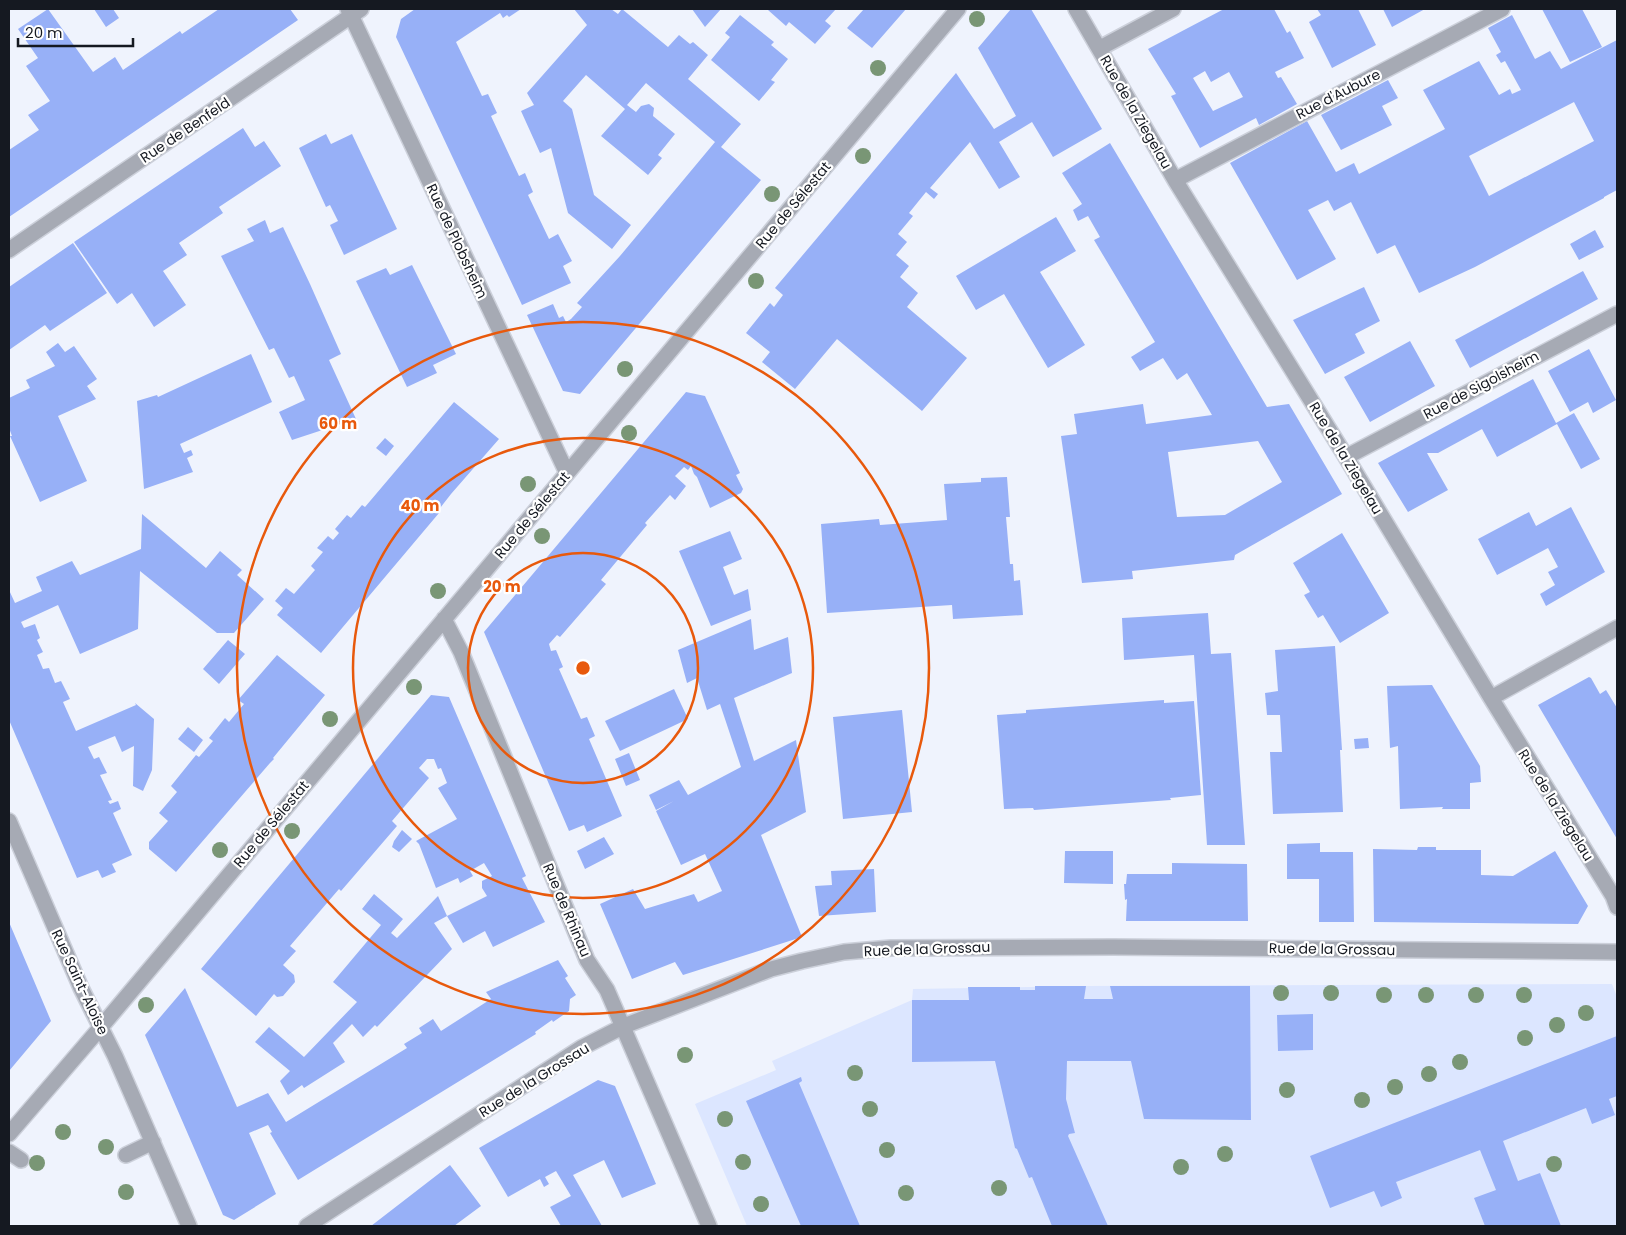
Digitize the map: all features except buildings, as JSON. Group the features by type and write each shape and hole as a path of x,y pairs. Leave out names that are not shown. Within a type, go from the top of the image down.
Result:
{"street":[{"name":"Rue de Sélestat","path":"9,1134 958,9"},
{"name":"Rue de la Ziegelau","path":"1076,9 1175,180 1346,457 1617,907"},
{"path":"1100,48 1173,9"},
{"name":"Rue d'Aubure","path":"1175,180 1502,9"},
{"name":"Rue de Plobsheim","path":"353,11 567,473"},
{"name":"Rue de Benfeld","path":"9,250 353,11"},
{"name":"Rue de Sigolsheim","path":"1346,457 1617,314"},
{"name":"Rue de Rhinau","path":"444,619 461,652 587,960 607,990 624,1026 709,1226"},
{"path":"1491,698 1617,628"},
{"name":"Rue Saint-Aloïse","path":"9,821 81,988 101,1027 189,1226"},
{"name":"Rue de la Grossau","path":"307,1226 581,1048 624,1026 779,967 844,952 891,948 1113,947 1617,952"},
{"path":"126,1155 153,1142"}],"shaded area":[{"path":"1612,984 1617,997 1617,1226 747,1226 695,1104 776,1070 772,1061 912,1000 913,989 1086,986"}]}
